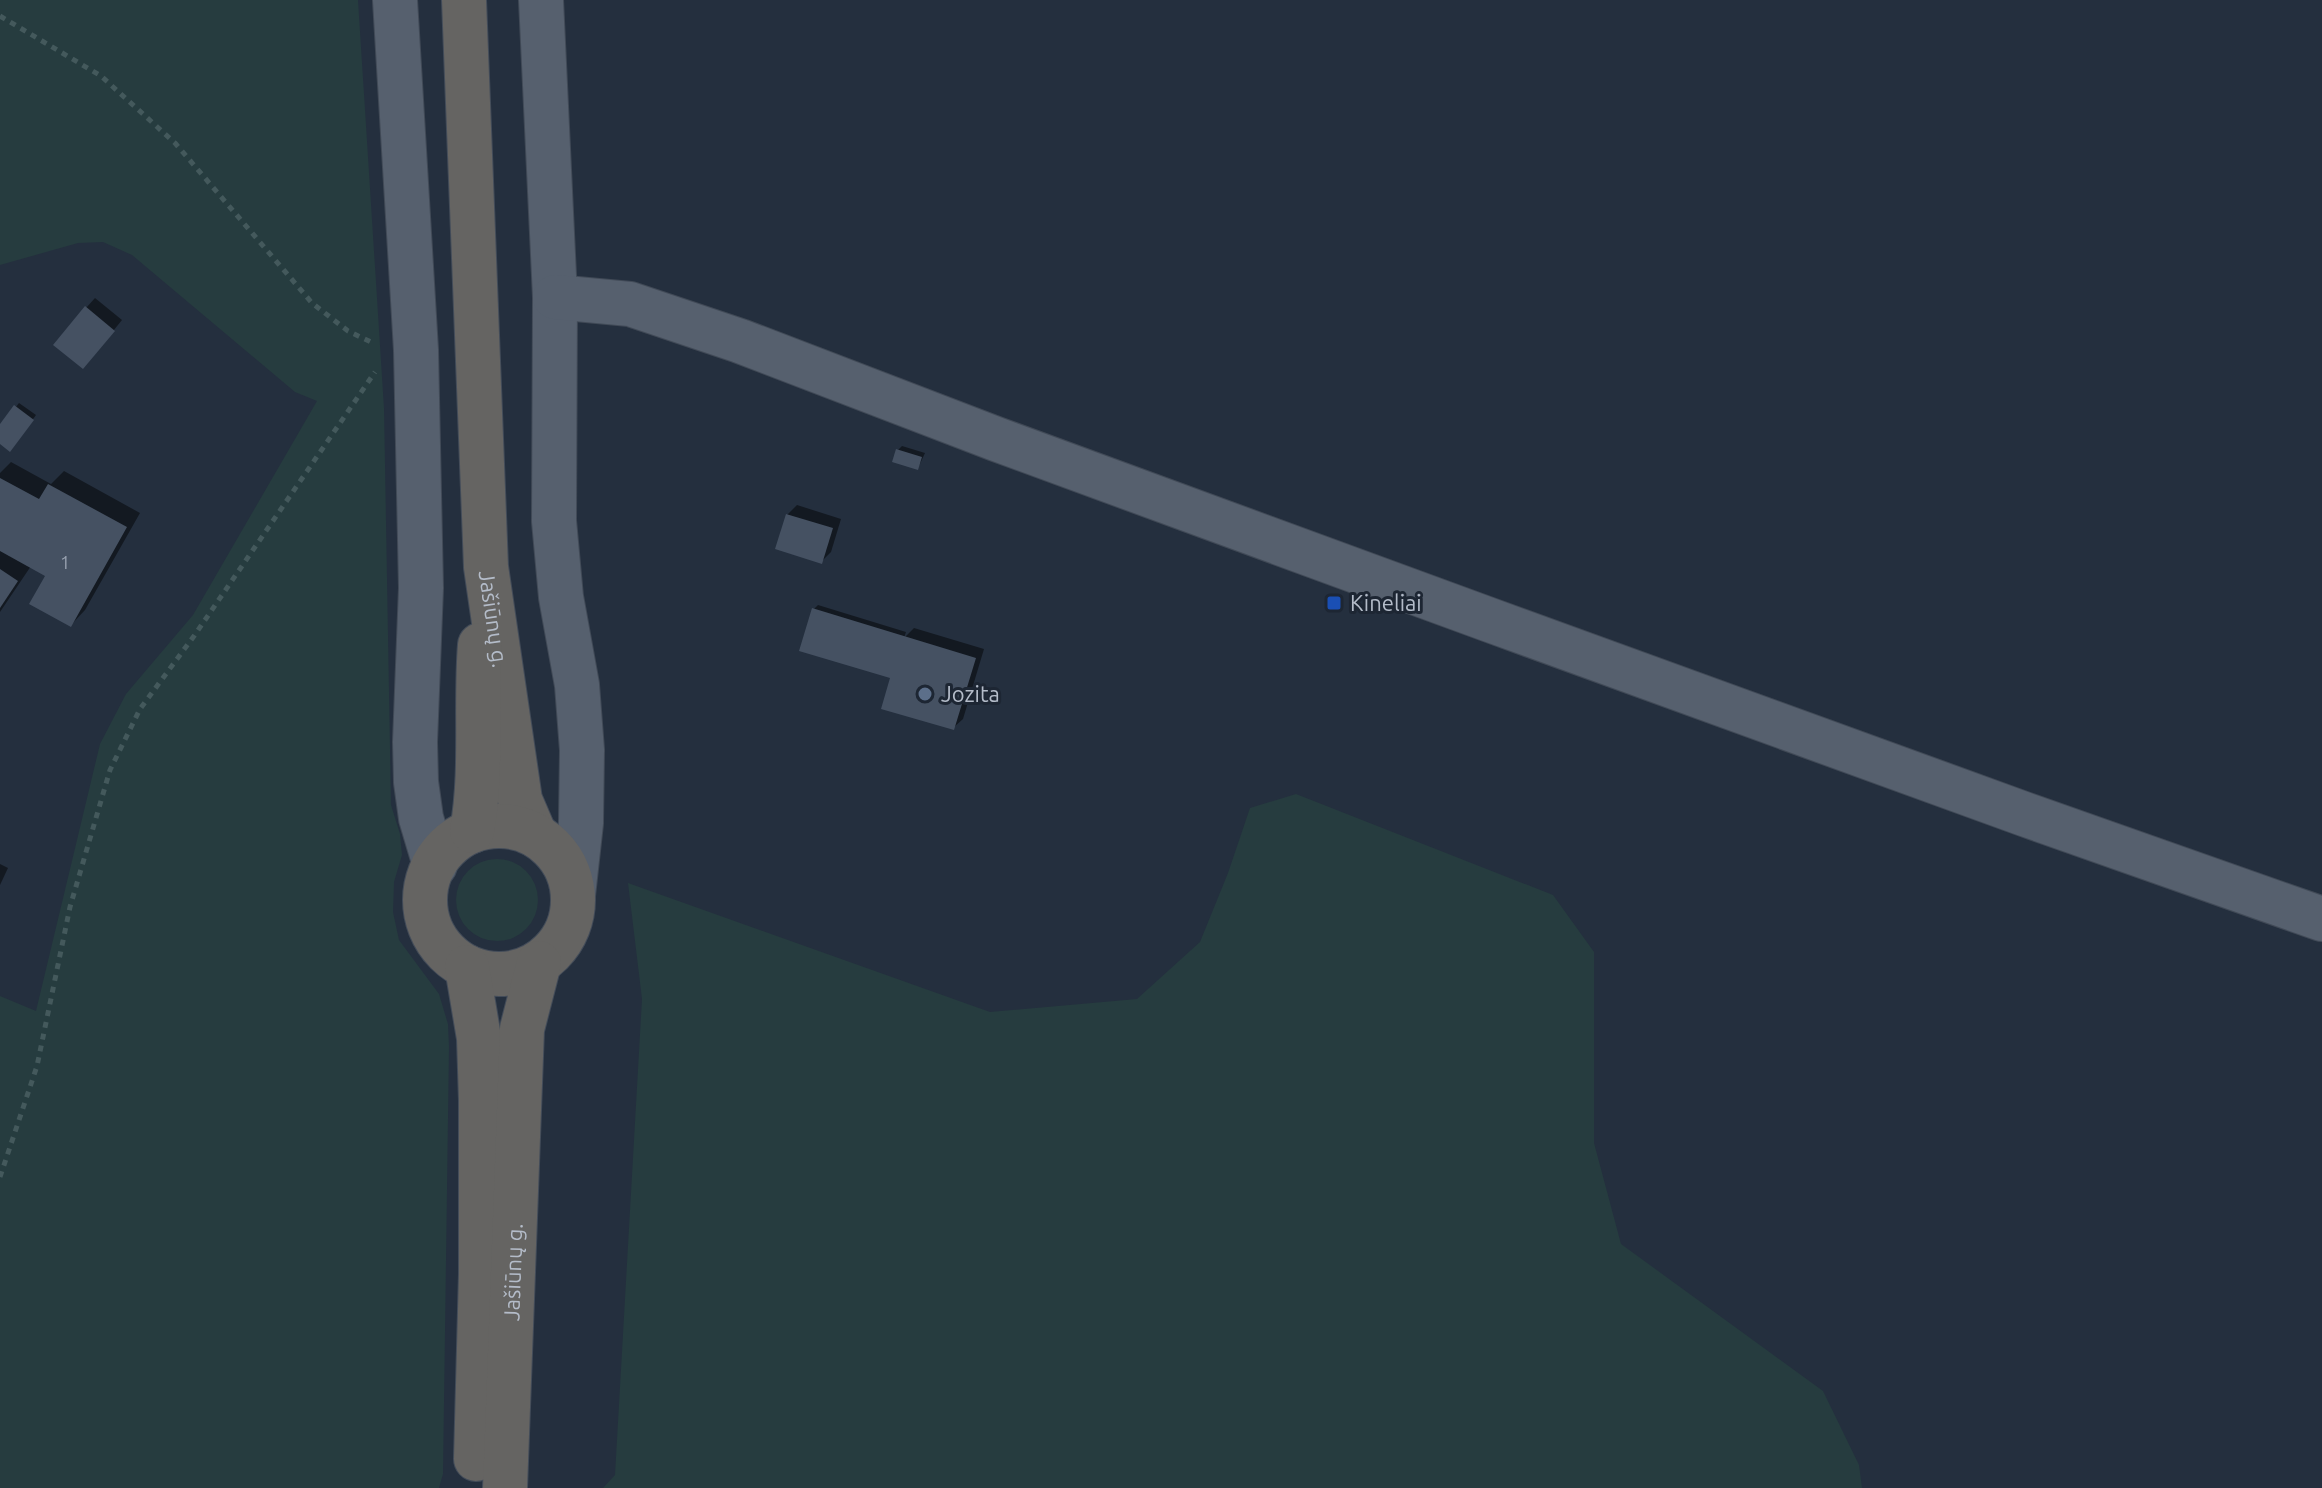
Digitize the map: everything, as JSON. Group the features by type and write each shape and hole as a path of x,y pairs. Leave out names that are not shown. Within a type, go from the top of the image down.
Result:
{"highway":[{"path":"464,0 486,567"},
{"name":"Jašiūnų g.","path":"472,831 476,779 476,685 486,567"},
{"name":"Jašiūnų g.","path":"486,567 520,800 535,835 554,850 567,871 573,895 573,910 562,940 539,963 522,1029 505,1488"},
{"path":"535,835 515,828 493,826 472,831 455,840 435,865 425,908 438,942 451,957 467,967 503,974 539,963"},
{"name":"Jašiūnų g.","path":"467,967 479,1038 481,1101 481,1273 475,1488"}],"main road":[{"path":"395,0 402,350 421,588 416,782 421,818 435,865"},
{"path":"541,0 555,297 554,521 561,597 577,685 582,750 581,823 573,895"},
{"path":"555,297 630,304 740,341 1472,614 2322,919"}],"path":[{"path":"0,16 101,76 175,143 312,303 348,331 402,350 140,709 110,770 70,907 37,1066 0,1177"}],"green space":[{"path":"0,0 358,0 384,408 391,805 400,834 402,855 394,882 393,912 399,940 439,994 448,1024 443,1474 439,1488 0,1488 0,996 36,1011 100,744 126,694 193,615 317,401 295,392 132,255 103,242 78,243 0,265"},
{"path":"1296,794 1553,895 1594,952 1594,1143 1621,1244 1823,1391 1859,1465 1862,1488 603,1488 615,1475 642,999 628,883 990,1012 1137,999 1200,942 1250,808"},
{"path":"497,859 513,862 526,871 535,884 538,900 535,916 526,929 513,938 497,941 481,938 468,929 459,916 456,900 459,884 468,871 481,862"}],"building":[{"path":"85,306 115,331 83,369 53,345"},
{"path":"14,405 34,420 10,452 0,444 0,424"},
{"path":"896,449 922,457 918,470 892,462"},
{"path":"0,478 39,499 48,484 127,527 71,627 29,604 45,576 0,551"},
{"path":"786,514 833,528 822,564 775,549"},
{"path":"0,569 18,581 0,608"},
{"path":"812,608 976,658 954,730 881,709 890,678 799,651"}],"place":[{"name":"Kineliai","path":"1334,603"},
{"name":"Jozita","path":"925,694"}]}
